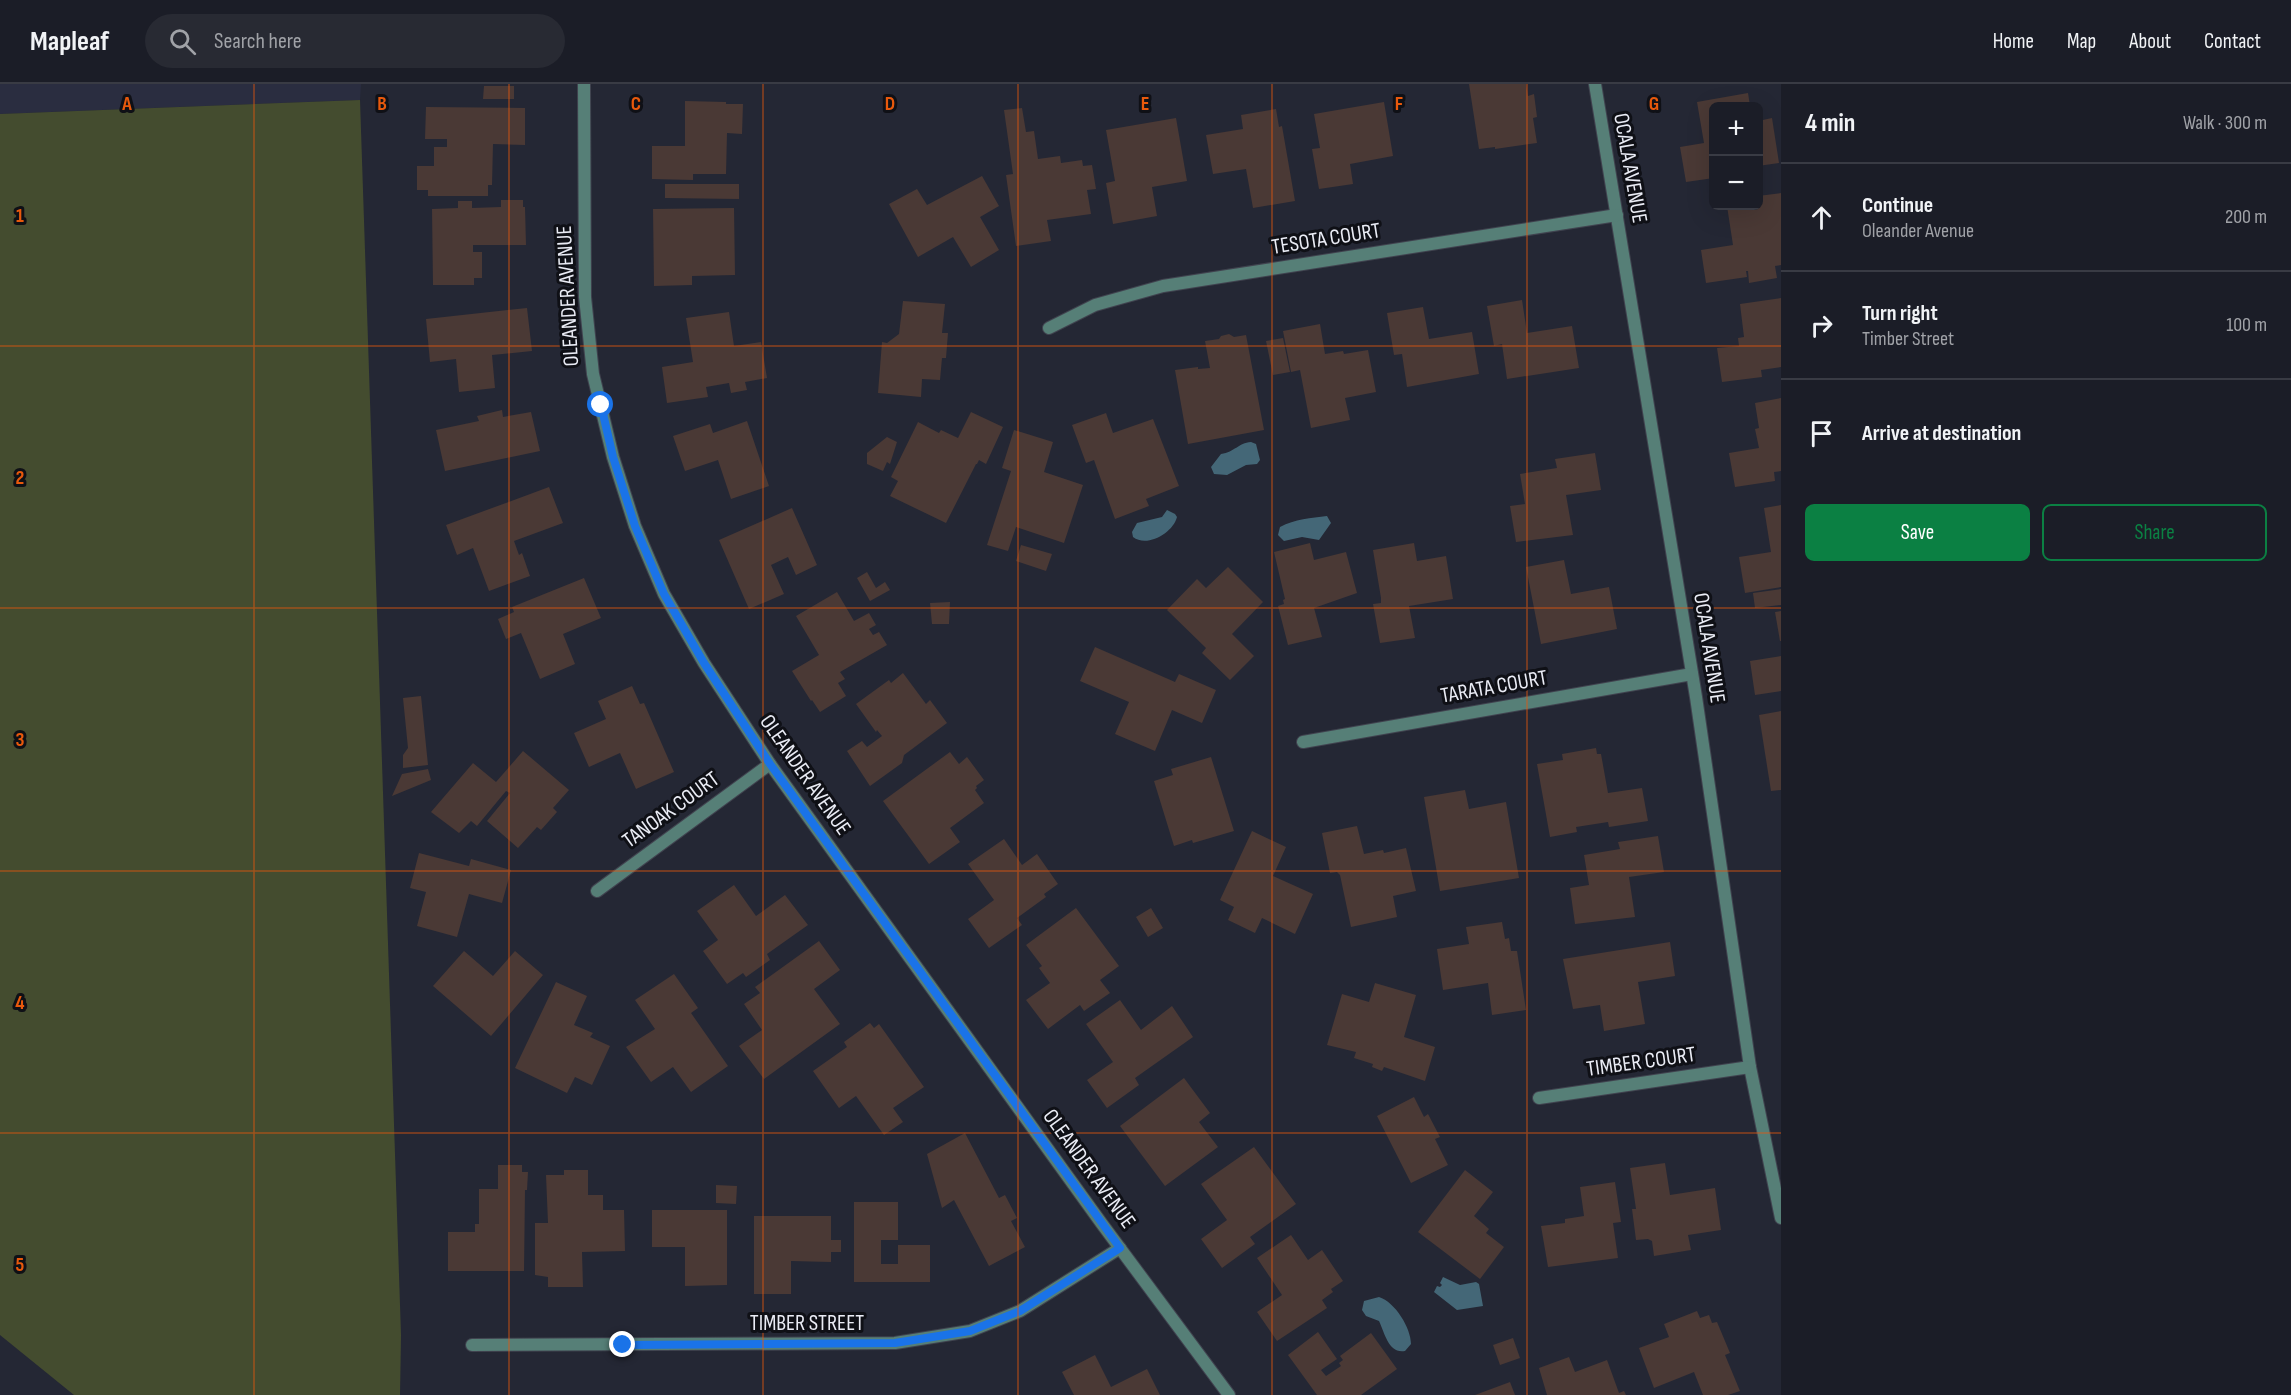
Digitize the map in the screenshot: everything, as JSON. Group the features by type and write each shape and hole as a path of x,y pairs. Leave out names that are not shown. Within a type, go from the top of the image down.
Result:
{"street":[{"name":"OLEANDER AVENUE","path":"584,84 585,297 593,374 613,457 635,526 664,594 704,663 770,764 1229,1395"},
{"name":"OCALA AVENUE","path":"1595,84 1692,674 1750,1067 1781,1218"},
{"name":"TESOTA COURT","path":"1049,328 1095,305 1163,286 1617,215"},
{"name":"TARATA COURT","path":"1303,742 1692,674"},
{"name":"TANOAK COURT","path":"597,891 770,764"},
{"name":"TIMBER COURT","path":"1539,1098 1750,1067"},
{"name":"TIMBER STREET","path":"472,1345 895,1343 970,1331 1020,1311 1120,1248"}],"shaded area":[{"path":"0,84 361,84 360,100 0,114"},
{"path":"1251,442 1256,444 1260,460 1257,464 1246,465 1227,475 1214,474 1211,467 1221,454"},
{"path":"1167,510 1177,517 1175,523 1165,533 1145,541 1133,537 1132,532 1137,523 1162,517"},
{"path":"1327,516 1331,523 1319,540 1302,537 1284,541 1278,535 1280,527 1286,524"},
{"path":"1443,1277 1460,1285 1476,1282 1479,1284 1483,1306 1457,1310 1434,1292 1437,1286 1442,1285 1440,1283"},
{"path":"1379,1297 1391,1304 1405,1323 1411,1344 1405,1351 1391,1346 1379,1321 1366,1316 1362,1310 1364,1301"}],"green space":[{"path":"360,100 401,1335 400,1395 74,1395 0,1335 0,114"}],"building":[{"path":"1469,84 1526,84 1528,96 1534,94 1537,117 1533,118 1537,143 1479,149"},
{"path":"484,86 514,86 514,99 483,99"},
{"path":"1748,93 1749,102 1709,102 1709,179 1686,182 1680,147 1704,143 1697,102"},
{"path":"685,101 743,104 742,134 727,133 726,174 693,174 693,180 652,179 652,146 685,146"},
{"path":"1384,102 1393,156 1350,164 1353,184 1319,189 1312,149 1320,148 1314,114"},
{"path":"426,107 525,108 525,145 493,144 492,185 488,185 488,196 428,196 428,190 417,190 417,166 434,166 434,147 447,147 447,139 425,139"},
{"path":"1022,108 1026,132 1034,131 1038,159 1060,156 1061,163 1082,160 1083,166 1092,165 1096,189 1087,190 1091,214 1047,220 1051,241 1016,246 1006,175 1013,174 1004,110"},
{"path":"1276,109 1279,127 1282,126 1295,201 1253,208 1246,169 1213,174 1206,135 1243,129 1241,115"},
{"path":"1176,118 1187,181 1152,187 1157,216 1113,224 1106,183 1115,181 1106,130"},
{"path":"1772,118 1779,163 1763,165 1763,120"},
{"path":"982,176 999,206 980,217 999,250 971,267 953,237 918,257 889,204 917,189 927,205"},
{"path":"665,184 739,184 739,199 665,198"},
{"path":"1781,193 1781,265 1775,266 1777,278 1749,283 1748,271 1746,271 1747,277 1706,283 1701,250 1733,245 1728,210 1763,210 1763,195"},
{"path":"501,200 523,200 526,245 473,245 473,252 482,252 482,278 474,278 474,285 433,285 432,209 458,208 458,201 472,201 472,208 501,207"},
{"path":"734,208 735,275 692,276 692,285 654,286 653,209"},
{"path":"1781,298 1781,367 1761,370 1762,377 1722,382 1717,348 1739,346 1738,338 1744,337 1740,304"},
{"path":"1522,300 1527,333 1572,326 1579,368 1507,379 1502,344 1494,346 1487,306"},
{"path":"903,301 945,304 942,333 948,333 946,358 942,358 940,380 922,379 921,397 878,393 882,342 887,343 899,334"},
{"path":"1423,307 1429,339 1472,332 1479,374 1407,387 1402,354 1394,355 1387,313"},
{"path":"527,308 532,351 492,355 495,388 459,392 456,359 430,362 426,319"},
{"path":"729,312 734,346 761,342 767,378 745,382 747,390 731,393 729,383 706,387 708,397 667,403 662,367 693,362 686,318"},
{"path":"1320,324 1325,354 1368,350 1376,392 1345,398 1350,420 1311,428 1300,370 1291,372 1283,331"},
{"path":"1229,334 1234,337 1246,335 1264,430 1188,444 1175,370 1210,368 1205,341 1219,339"},
{"path":"1283,338 1290,372 1273,375 1266,341"},
{"path":"1781,398 1781,471 1774,472 1775,481 1735,487 1729,453 1759,448 1755,429 1759,428 1755,403"},
{"path":"502,410 503,417 531,412 540,451 445,471 436,430 479,421 477,416"},
{"path":"971,412 1003,427 986,464 979,460 976,464 946,523 890,496 898,481 891,477 918,422 939,433 941,430 958,438"},
{"path":"1106,413 1113,433 1153,419 1179,486 1146,499 1149,506 1115,519 1094,460 1086,463 1072,425"},
{"path":"747,421 769,486 731,499 718,460 685,471 673,436 710,424 713,433"},
{"path":"1014,430 1053,442 1044,472 1083,485 1064,543 1016,527 1008,551 987,545 1011,471 1002,468"},
{"path":"887,437 897,442 890,464 887,462 883,471 867,464 867,453"},
{"path":"1595,453 1601,490 1566,495 1573,535 1516,542 1510,506 1525,504 1520,474 1557,468 1555,459"},
{"path":"549,487 563,523 514,541 519,555 522,553 530,576 489,591 473,548 457,555 446,525"},
{"path":"1781,505 1781,587 1745,593 1739,557 1771,552 1764,508"},
{"path":"792,508 817,565 796,575 788,557 771,565 784,594 749,609 719,540"},
{"path":"1310,543 1314,560 1346,552 1357,593 1314,608 1322,637 1288,645 1278,606 1284,604 1285,599 1274,552"},
{"path":"1414,543 1417,561 1446,556 1453,599 1409,606 1415,638 1380,643 1373,604 1381,603 1381,598 1373,550"},
{"path":"1021,545 1052,554 1046,571 1016,561"},
{"path":"1564,560 1571,594 1609,587 1617,629 1541,644 1526,567"},
{"path":"1228,567 1263,602 1232,634 1254,656 1230,680 1202,653 1206,648 1167,610 1197,579 1206,588"},
{"path":"867,572 876,588 885,582 890,590 870,601 857,578"},
{"path":"584,578 601,618 563,634 575,664 540,679 521,633 506,639 498,619 514,612 512,607"},
{"path":"1781,589 1781,605 1755,608 1753,593"},
{"path":"837,592 854,621 869,613 876,625 869,629 873,635 879,632 887,645 840,672 845,679 838,683 846,696 820,712 792,671 819,655 796,616"},
{"path":"950,602 949,624 932,624 930,603"},
{"path":"1781,611 1781,641 1780,641 1775,612"},
{"path":"1095,647 1175,682 1179,674 1216,690 1202,723 1172,710 1155,751 1115,734 1129,702 1080,681"},
{"path":"1781,656 1781,691 1755,695 1750,661"},
{"path":"903,673 926,704 930,700 947,723 904,755 902,763 870,786 847,751 862,741 867,747 882,736 877,730 876,732 856,704 889,680 891,683"},
{"path":"632,686 640,704 644,703 674,772 636,789 620,753 589,767 574,733 606,719 598,701"},
{"path":"421,696 428,765 403,768 403,755 408,748 403,698"},
{"path":"1781,711 1781,790 1771,791 1759,715"},
{"path":"1596,748 1597,754 1601,754 1608,793 1642,788 1648,821 1609,827 1608,822 1576,827 1577,832 1550,837 1537,764 1563,760 1562,754"},
{"path":"523,751 569,790 553,808 557,812 541,830 537,827 518,848 487,821 510,793 506,791 477,826 471,821 459,833 431,812 473,763 496,782"},
{"path":"950,752 959,764 967,757 984,780 976,786 975,790 984,803 950,828 960,842 929,864 883,801"},
{"path":"1211,757 1234,831 1174,846 1154,781 1173,775 1171,769"},
{"path":"428,769 431,780 392,796 402,774"},
{"path":"1465,790 1469,809 1506,802 1519,878 1440,891 1424,797"},
{"path":"1357,826 1364,854 1383,850 1384,853 1406,848 1416,891 1393,896 1397,917 1351,927 1340,875 1337,872 1330,873 1322,833"},
{"path":"1252,831 1286,847 1273,876 1313,894 1295,934 1262,918 1255,933 1228,920 1234,907 1220,900"},
{"path":"1658,836 1664,872 1629,877 1635,917 1575,924 1570,888 1589,885 1584,855 1620,849 1618,842"},
{"path":"1004,839 1022,865 1037,854 1058,884 1044,894 1046,897 1017,918 1022,925 989,948 968,919 994,900 968,864"},
{"path":"419,853 469,866 471,859 511,870 502,903 469,894 457,937 417,926 426,892 410,888"},
{"path":"734,885 756,916 785,895 808,925 767,954 770,960 746,977 743,973 727,984 703,951 718,940 697,911"},
{"path":"1076,908 1119,966 1100,980 1110,993 1084,1011 1080,1005 1048,1029 1026,1000 1050,983 1039,968 1042,966 1026,945"},
{"path":"1151,908 1163,928 1148,937 1136,917"},
{"path":"1502,922 1505,939 1509,938 1511,951 1517,951 1526,1010 1492,1015 1488,983 1443,990 1437,949 1469,944 1466,927"},
{"path":"819,941 840,970 814,989 840,1024 764,1079 739,1046 762,1030 744,1004 760,993 755,987"},
{"path":"1670,942 1675,976 1638,982 1645,1024 1604,1031 1600,1005 1573,1009 1563,959"},
{"path":"464,951 493,976 515,951 543,975 491,1036 433,986"},
{"path":"674,974 698,1008 691,1013 728,1066 691,1092 673,1067 651,1082 626,1047 655,1029 635,1000"},
{"path":"556,982 587,996 574,1025 593,1033 590,1037 610,1046 592,1085 575,1077 567,1093 515,1068"},
{"path":"1375,983 1416,995 1404,1037 1435,1047 1425,1081 1384,1067 1382,1071 1372,1067 1373,1064 1354,1058 1356,1052 1327,1045 1342,994 1369,1002"},
{"path":"1120,1000 1141,1030 1172,1006 1193,1037 1135,1078 1139,1085 1107,1108 1087,1080 1113,1062 1086,1024"},
{"path":"870,1023 874,1028 879,1024 924,1087 893,1108 903,1122 884,1135 856,1096 839,1108 813,1071 847,1047 844,1042"},
{"path":"1184,1078 1210,1113 1199,1122 1218,1147 1165,1186 1120,1126"},
{"path":"1414,1097 1424,1117 1428,1114 1440,1137 1435,1139 1448,1165 1411,1183 1377,1116"},
{"path":"965,1133 999,1198 1005,1195 1017,1218 1011,1221 1025,1247 989,1266 954,1200 942,1208 927,1154"},
{"path":"1254,1147 1296,1204 1250,1237 1255,1244 1222,1268 1201,1239 1227,1220 1201,1184"},
{"path":"1665,1163 1670,1195 1715,1188 1721,1230 1688,1235 1691,1250 1654,1256 1652,1241 1636,1240 1632,1209 1636,1209 1630,1168"},
{"path":"498,1165 522,1165 522,1172 528,1172 527,1190 525,1190 524,1271 448,1271 448,1232 475,1232 475,1224 479,1224 479,1189 498,1189"},
{"path":"564,1170 588,1170 588,1195 603,1195 603,1210 624,1210 625,1251 582,1252 583,1287 548,1287 548,1277 535,1275 535,1223 548,1223 546,1175 564,1175"},
{"path":"1465,1170 1493,1192 1474,1216 1489,1229 1486,1233 1504,1247 1480,1279 1418,1232"},
{"path":"1615,1182 1621,1222 1613,1223 1618,1258 1548,1267 1541,1226 1565,1223 1565,1219 1584,1216 1580,1187"},
{"path":"716,1185 737,1186 736,1204 716,1203"},
{"path":"854,1202 898,1202 898,1240 881,1240 881,1264 898,1264 898,1245 930,1245 930,1282 854,1282"},
{"path":"652,1210 727,1210 727,1285 685,1286 685,1247 652,1247"},
{"path":"754,1216 831,1216 831,1240 841,1240 841,1252 831,1252 831,1262 791,1261 791,1294 754,1294"},
{"path":"1291,1235 1308,1260 1322,1250 1343,1281 1331,1289 1333,1292 1322,1300 1327,1308 1277,1341 1257,1312 1282,1295 1257,1258"},
{"path":"1697,1311 1700,1318 1709,1315 1712,1323 1717,1322 1730,1353 1725,1355 1740,1391 1728,1395 1703,1395 1694,1372 1654,1388 1639,1348 1669,1337 1664,1324"},
{"path":"1318,1332 1337,1359 1321,1370 1326,1376 1341,1366 1339,1363 1343,1360 1340,1356 1371,1333 1397,1369 1361,1395 1317,1395 1288,1355"},
{"path":"1513,1338 1520,1358 1500,1365 1493,1345"},
{"path":"1095,1355 1111,1387 1147,1369 1160,1395 1074,1395 1062,1372"},
{"path":"1569,1357 1575,1372 1607,1360 1619,1393 1624,1391 1626,1395 1547,1395 1539,1368"},
{"path":"1510,1382 1515,1395 1475,1395"}],"route":[{"path":"601,405 613,457 635,526 664,594 704,663 770,764 1120,1248 1020,1311 970,1331 895,1343 623,1345"}]}
